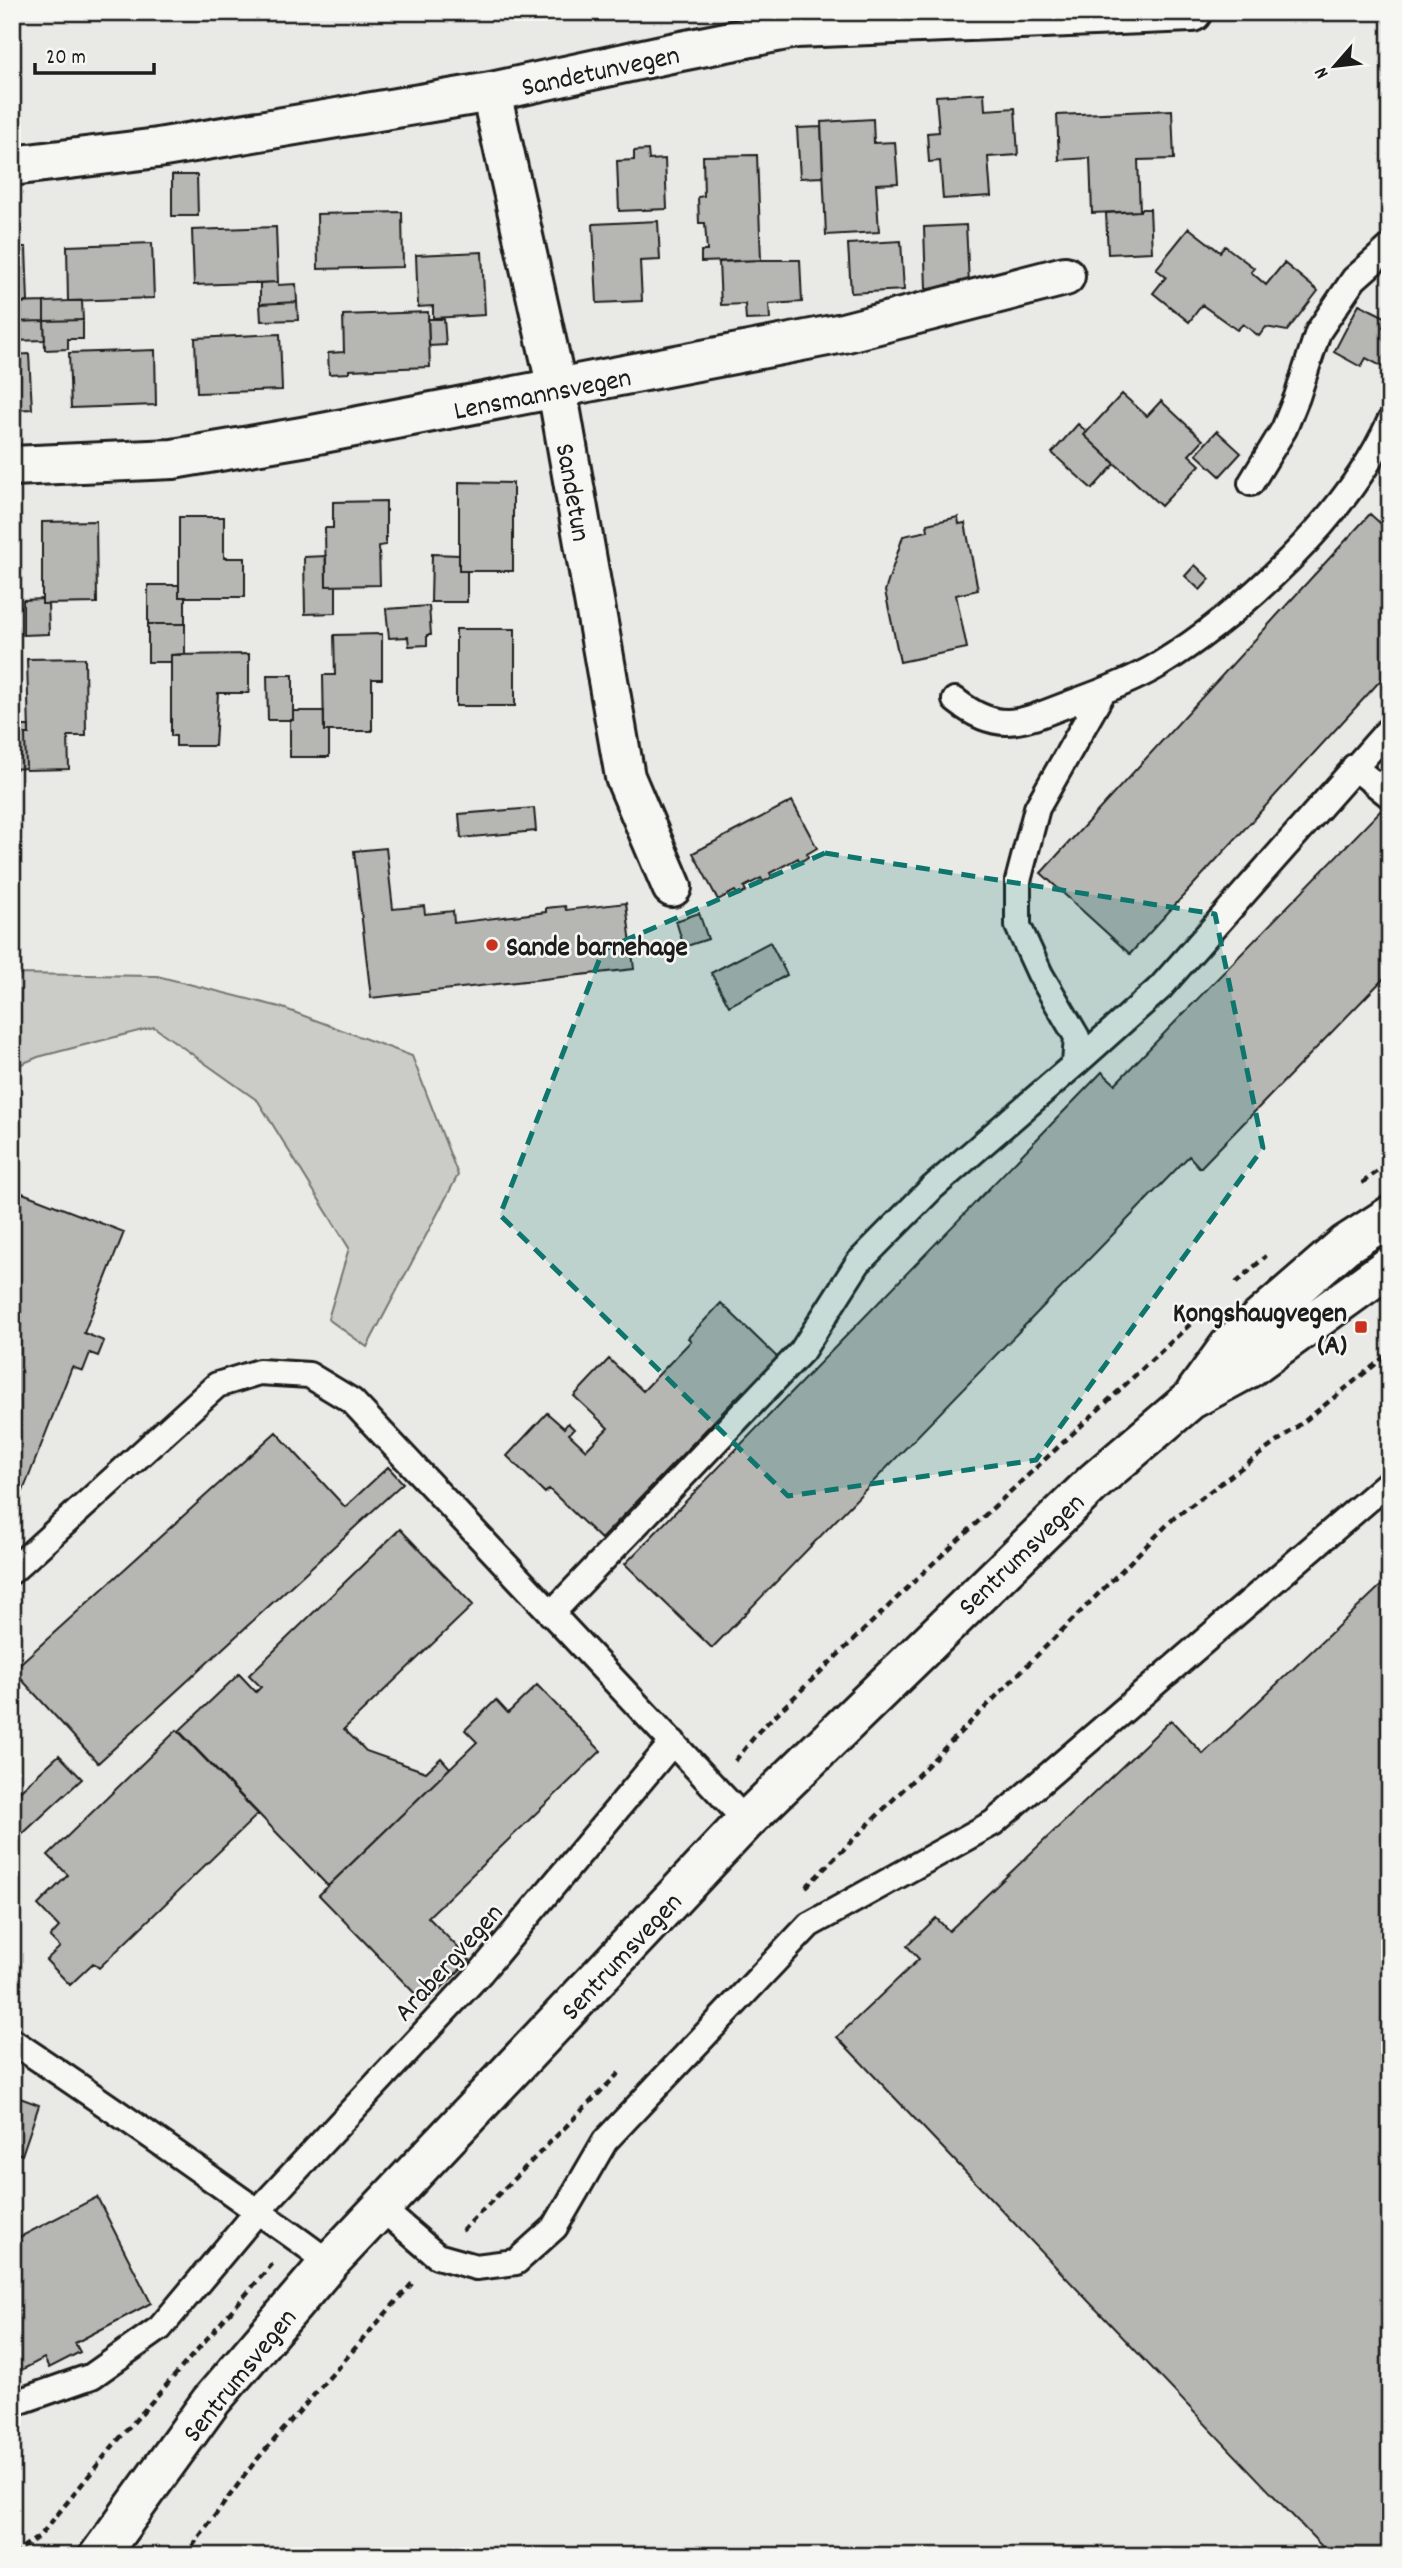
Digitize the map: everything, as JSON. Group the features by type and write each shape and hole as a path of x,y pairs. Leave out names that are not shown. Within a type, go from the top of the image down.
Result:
{"street":[{"name":"Sandetunvegen","path":"12,166 158,148 491,92 671,52 796,28 1004,15 1192,12"},
{"name":"Sandetun","path":"491,92 557,389 625,777 672,887"},
{"name":"Lensmannsvegen","path":"12,466 173,459 557,389 843,333 1065,276"},
{"name":"Sentrumsvegen","path":"1190,1400 1230,1345 1345,1245 1390,1216"},
{"name":"Sentrumsvegen","path":"99,2556 211,2401 329,2263 746,1821 1084,1491 1190,1400 1249,1368 1390,1266"}],"lane":[{"path":"1251,483 1284,429 1318,332 1353,279 1390,247"},
{"path":"955,700 983,718 1002,723 1035,716 1102,692 1157,666 1189,644 1275,573 1314,534 1360,476 1390,421"},
{"path":"1075,1064 1077,1037 1040,974 1018,926 1018,881 1037,808 1102,692"},
{"path":"551,1614 802,1351 858,1264 932,1188 1160,988 1390,727"},
{"path":"1354,768 1390,796"},
{"path":"12,1571 217,1385 259,1372 309,1375 352,1401 746,1821"},
{"path":"381,2208 437,2256 476,2267 516,2262 555,2227 605,2141 809,1925 993,1823 1390,1481"},
{"name":"Arabergvegen","path":"12,2404 92,2376 160,2328 257,2212 481,1972 673,1742"},
{"path":"12,2041 107,2104 257,2212 298,2237 329,2263"}],"path":[{"path":"805,1887 1174,1518 1315,1413 1390,1350"},
{"path":"184,2556 254,2463 437,2256 621,2071"}],"highlighted area":[{"path":"825,853 1215,914 1263,1148 1036,1460 788,1496 500,1215 603,950"}],"shaded area":[{"path":"12,974 157,976 280,1007 412,1056 458,1175 367,1347 328,1319 349,1248 258,1101 154,1027 38,1057 12,1068"}],"building":[{"path":"984,93 985,110 1015,108 1018,155 988,157 991,196 943,199 940,161 929,162 927,133 939,132 936,96"},
{"path":"1172,110 1174,159 1138,160 1140,211 1092,213 1090,158 1059,160 1057,115"},
{"path":"873,119 874,143 895,142 898,183 876,184 879,232 826,235 821,122"},
{"path":"821,127 823,177 800,178 797,128"},
{"path":"648,150 649,160 665,159 667,209 619,211 617,161 634,160 634,151"},
{"path":"757,155 761,260 701,262 701,251 707,251 705,223 699,223 698,197 704,196 703,156"},
{"path":"172,175 197,175 198,216 172,216"},
{"path":"1150,209 1152,252 1108,254 1106,213"},
{"path":"402,212 403,267 318,269 317,214"},
{"path":"658,221 660,260 640,261 642,301 597,303 593,224"},
{"path":"966,225 969,283 926,289 924,227"},
{"path":"276,227 278,282 194,285 192,230"},
{"path":"1189,228 1220,252 1225,246 1254,268 1251,272 1266,285 1284,263 1318,291 1287,331 1266,327 1259,336 1243,324 1237,330 1202,305 1189,322 1153,293 1166,277 1156,269"},
{"path":"901,241 904,290 851,293 848,244"},
{"path":"152,243 154,298 68,301 67,246"},
{"path":"12,247 26,247 28,302 12,302"},
{"path":"482,252 485,315 433,318 433,306 418,307 416,255"},
{"path":"800,260 802,302 769,304 770,319 746,320 745,304 721,305 719,262"},
{"path":"278,282 278,285 296,284 297,302 260,304 260,283"},
{"path":"82,301 83,320 44,321 44,302"},
{"path":"44,302 44,321 12,322 12,303"},
{"path":"297,302 298,320 261,321 260,304"},
{"path":"1359,304 1387,318 1383,327 1390,331 1390,354 1383,367 1366,358 1361,367 1334,352"},
{"path":"428,312 430,367 349,370 349,373 329,374 328,353 344,352 343,315"},
{"path":"428,319 444,319 446,345 429,346"},
{"path":"83,320 83,339 68,339 68,349 45,350 44,321"},
{"path":"44,321 45,340 12,341 12,322"},
{"path":"280,334 282,390 197,393 195,338"},
{"path":"155,350 156,405 71,408 69,353"},
{"path":"29,354 32,409 12,410 12,355"},
{"path":"1122,394 1147,416 1161,401 1203,440 1189,455 1200,465 1161,506 1084,435"},
{"path":"1078,424 1087,432 1084,435 1115,464 1092,489 1052,453"},
{"path":"1217,431 1241,453 1220,476 1196,454"},
{"path":"459,482 513,483 513,571 459,571"},
{"path":"386,501 386,545 379,546 380,585 326,586 325,528 333,528 333,502"},
{"path":"1370,514 1390,532 1390,670 1130,954 1041,873"},
{"path":"179,517 224,517 224,558 245,558 245,597 179,597"},
{"path":"958,517 959,524 965,523 978,590 956,595 967,648 900,662 885,591 903,536 928,531 927,524"},
{"path":"96,521 97,603 42,604 42,522"},
{"path":"432,554 459,555 459,571 467,571 467,602 431,602"},
{"path":"326,556 326,586 336,586 336,613 305,614 304,557"},
{"path":"1195,565 1210,579 1200,590 1185,576"},
{"path":"148,585 179,585 179,597 185,597 185,624 148,624"},
{"path":"42,599 42,604 48,604 49,634 23,635 23,600"},
{"path":"429,606 431,635 427,635 427,645 409,646 408,637 389,638 386,609"},
{"path":"148,624 185,624 185,654 171,655 171,662 148,662"},
{"path":"456,629 515,629 515,706 456,706"},
{"path":"382,634 382,679 372,679 372,731 324,731 323,675 335,675 334,635"},
{"path":"249,654 249,693 218,693 215,746 176,746 176,736 171,736 171,655"},
{"path":"85,658 86,736 68,736 69,769 26,770 25,734 29,734 27,659"},
{"path":"267,675 293,675 293,720 268,720"},
{"path":"293,711 324,711 324,731 329,731 329,757 290,757 290,720 293,720"},
{"path":"12,726 29,726 29,734 25,734 26,768 12,769"},
{"path":"792,801 817,848 800,862 798,858 770,873 772,877 763,882 761,878 744,887 746,891 738,895 735,891 718,900 693,853"},
{"path":"534,808 536,831 461,838 459,814"},
{"path":"1383,808 1390,814 1390,972 1200,1168 1189,1156 712,1648 625,1564 1102,1072 1115,1084"},
{"path":"386,848 393,909 424,906 425,914 453,911 454,923 546,912 546,908 565,906 566,910 626,903 634,969 371,998 354,851"},
{"path":"699,913 708,939 684,947 676,921"},
{"path":"770,942 787,975 729,1006 711,973"},
{"path":"12,1189 124,1232 84,1333 104,1341 98,1356 90,1353 83,1371 72,1367 12,1519"},
{"path":"721,1303 779,1359 746,1394 743,1391 601,1539 549,1489 545,1493 507,1456 547,1413 564,1428 568,1423 574,1429 569,1434 586,1450 608,1428 574,1396 609,1359 643,1391 691,1341 688,1338"},
{"path":"276,1432 345,1507 388,1467 403,1483 98,1763 13,1670"},
{"path":"400,1529 473,1605 344,1729 366,1751 426,1772 441,1758 450,1768 328,1886 179,1731 239,1674 256,1692 261,1687 249,1675"},
{"path":"1390,1577 1390,2556 1331,2556 837,2037 919,1959 907,1946 936,1918 949,1931 1171,1720 1203,1754"},
{"path":"537,1685 601,1751 428,1917 470,1960 425,2004 319,1895 477,1742 465,1730 496,1700 508,1713"},
{"path":"177,1730 258,1814 99,1968 93,1963 70,1985 46,1960 60,1947 50,1937 59,1927 38,1905 68,1875 48,1855"},
{"path":"59,1755 82,1779 18,1838 12,1832 12,1798"},
{"path":"12,2095 39,2105 22,2155 12,2151"},
{"path":"97,2197 151,2303 75,2343 80,2352 49,2368 44,2358 12,2375 12,2241"}],"place":[{"name":"Sande barnehage","path":"492,945"},
{"name":"Kongshaugvegen (A)","path":"1361,1327"}]}
